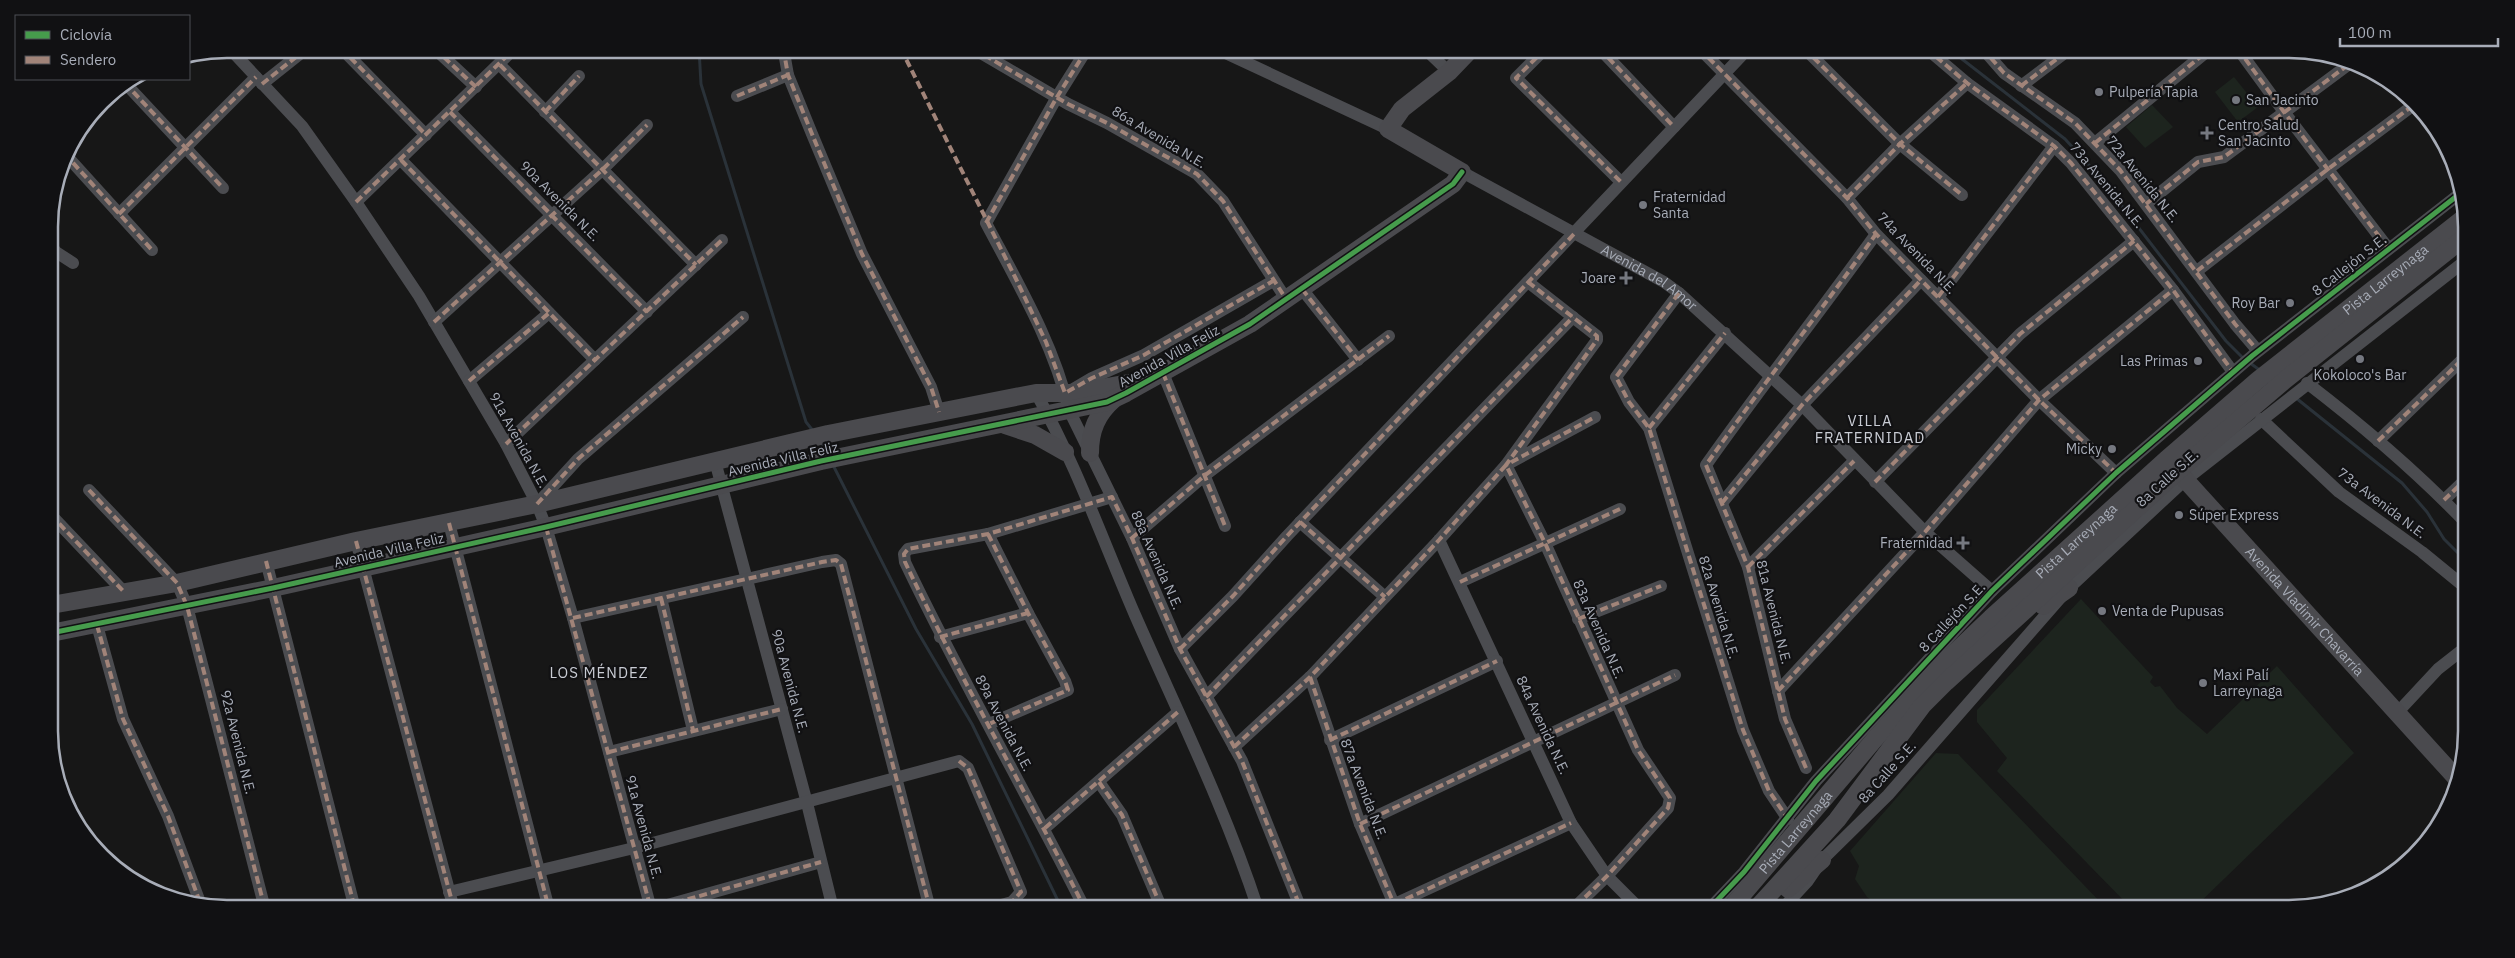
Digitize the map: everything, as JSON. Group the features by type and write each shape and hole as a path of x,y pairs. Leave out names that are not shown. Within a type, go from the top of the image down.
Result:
{"street":[{"name":"91a Avenida N.E.","path":"238,58 302,126 356,202 434,322 506,444 537,504 546,527 573,618 649,900"},
{"path":"119,214 185,148 259,80 292,58"},
{"path":"351,58 426,135"},
{"path":"445,58 476,87"},
{"path":"356,202 506,58"},
{"path":"785,58 788,74 862,254 931,387 939,412"},
{"name":"86a Avenida N.E.","path":"990,58 1197,174 1223,202 1272,281 1286,300"},
{"path":"1057,97 1081,58"},
{"name":"Avenida del Amor","path":"1250,58 1388,129 1462,172 1664,282 1724,333 1802,405 1925,532 1992,590"},
{"path":"1435,58 1450,72"},
{"path":"1388,129 1402,109 1450,72 1463,58"},
{"path":"1536,58 1516,78 1621,182"},
{"path":"1609,58 1674,127"},
{"name":"74a Avenida N.E.","path":"1709,58 1848,198 1876,234 1921,280 2039,400 2116,473"},
{"path":"1180,649 1233,596 1300,522 1740,58"},
{"path":"1814,58 1900,144 1962,195"},
{"name":"73a Avenida N.E.","path":"1938,58 1967,83 2054,146 2083,176 2236,370"},
{"name":"72a Avenida N.E.","path":"1991,58 2004,73 2020,86 2075,123 2120,170 2197,271 2254,354"},
{"path":"2020,86 2058,58"},
{"path":"2095,142 2199,58"},
{"path":"2245,58 2388,248"},
{"path":"500,64 696,265"},
{"path":"2146,204 2198,162 2224,157 2345,67"},
{"path":"737,96 788,74"},
{"path":"545,112 579,76"},
{"path":"1848,198 1900,144 1967,83"},
{"path":"130,88 223,188"},
{"name":"88a Avenida N.E.","path":"1057,97 986,223 1046,342 1067,402 1132,538 1180,649 1242,761 1297,900"},
{"path":"2197,271 2409,108"},
{"name":"90a Avenida N.E.","path":"450,112 647,312"},
{"path":"434,322 602,170 646,125"},
{"path":"1938,297 2054,146"},
{"path":"71,160 152,250"},
{"path":"401,160 595,360"},
{"name":"Avenida Villa Feliz","path":"58,604 177,583 356,541 537,504 808,438 1036,393 1067,402 1114,399 1250,324 1453,184 1462,172"},
{"name":"8 Callejón S.E.","path":"1718,900 1788,819 1816,781 1992,590 2116,473 2254,354 2455,197"},
{"name":"Pista Larreynaga","path":"2286,386 2458,224"},
{"path":"1769,376 1876,234"},
{"path":"506,444 722,240"},
{"path":"1875,482 1996,356 2020,334 2134,241"},
{"name":"Pista Larreynaga","path":"1738,900 1874,740 1948,659 2176,471 2286,386 2458,243"},
{"path":"58,253 74,262"},
{"name":"8a Calle S.E.","path":"1790,900 1807,882 1822,860 1894,788 2069,588 2176,471 2261,419 2286,386 2458,266"},
{"path":"1722,503 1802,405 1921,280"},
{"path":"1067,402 1092,378 1144,355 1272,281"},
{"path":"1234,747 1310,677 1439,540 1506,465 1597,340 1597,336 1528,282"},
{"path":"1302,289 1358,360"},
{"path":"1778,690 1925,532 2039,400 2173,290"},
{"name":"82a Avenida N.E.","path":"1679,293 1618,372 1616,378 1629,402 1649,428 1743,730 1769,791 1788,819"},
{"path":"469,381 549,313"},
{"path":"537,504 578,460 743,317"},
{"path":"1206,697 1573,318"},
{"path":"1649,428 1724,333"},
{"path":"1132,538 1204,476 1389,336"},
{"path":"2378,441 2458,364"},
{"path":"1157,376 1204,476 1225,526"},
{"name":"Avenida Villa Feliz","path":"58,631 97,625 273,588 546,527 842,457 1048,415 1067,402 1157,376"},
{"name":"81a Avenida N.E.","path":"1769,376 1706,466 1748,567 1785,719 1806,768"},
{"name":"Pista Larreynaga","path":"1764,900 1837,820 1928,700 2176,471 2258,380 2286,386"},
{"path":"2286,386 2378,441 2458,515"},
{"path":"1036,393 1090,503 1178,712 1196,749 1245,867 1255,900"},
{"path":"1090,453 1090,441 1098,417 1114,399"},
{"path":"1506,465 1595,418"},
{"name":"73a Avenida N.E.","path":"2261,419 2339,492 2422,552 2458,581"},
{"path":"1002,425 1035,435 1066,452"},
{"name":"Avenida Vladimir Chavarría","path":"2152,442 2176,471 2452,773"},
{"path":"1748,567 1854,460"},
{"name":"90a Avenida N.E.","path":"715,461 807,803 831,900"},
{"name":"83a Avenida N.E.","path":"1506,465 1545,543 1615,703 1638,750 1670,798 1670,803 1607,876"},
{"path":"2444,500 2458,487"},
{"name":"92a Avenida N.E.","path":"89,490 177,583 187,606 262,900"},
{"path":"989,724 1068,690 988,534 1112,497"},
{"path":"1460,582 1620,509"},
{"path":"58,522 124,592"},
{"path":"1300,522 1385,597"},
{"path":"449,523 546,900"},
{"name":"89a Avenida N.E.","path":"988,534 908,549 904,554 905,562 940,637 989,724 1080,900"},
{"name":"84a Avenida N.E.","path":"1439,540 1497,661 1571,824 1607,876 1631,900"},
{"path":"356,541 451,900"},
{"path":"573,618 836,560 840,564 928,900"},
{"path":"266,561 353,900"},
{"path":"1578,618 1661,586"},
{"path":"1995,638 2069,588"},
{"path":"661,598 693,730"},
{"path":"940,637 1028,614"},
{"path":"97,625 123,718 168,816 198,898"},
{"path":"2397,713 2438,669 2458,653"},
{"path":"1330,740 1497,661"},
{"path":"1360,824 1675,675"},
{"name":"87a Avenida N.E.","path":"1310,677 1330,740 1388,900"},
{"path":"609,752 782,709"},
{"path":"1044,828 1178,712"},
{"path":"449,892 634,848 959,761 968,768 1021,892 1014,900"},
{"path":"1099,782 1122,815 1158,900"},
{"path":"1406,900 1571,824"},
{"path":"1775,900 1822,860"},
{"path":"685,900 822,862"},
{"path":"1582,900 1607,876"}],"shaded area":[{"name":"San Jacinto","path":"2234,77 2258,107 2238,122 2215,92"},
{"path":"2152,105 2173,127 2145,148 2126,127"},
{"path":"2081,599 2153,677 2150,682 2155,687 2160,686 2177,708 2207,734 2277,666 2354,753 2202,900 2123,900 1997,771 2007,758 1977,722 1977,710"},
{"path":"1936,753 1958,754 2098,900 1871,900 1867,897 1855,879 1859,866 1850,851"}],"waterway":[{"path":"700,58 701,84 806,422 814,432"},
{"path":"1961,58 2065,139 2098,175 2226,341 2243,358"},
{"path":"2250,363 2261,371"},
{"path":"2296,398 2402,483 2427,512 2444,539 2458,553"},
{"path":"821,441 827,453"},
{"path":"833,465 916,629 972,724 1058,900"}],"marked path":[{"path":"262,84 295,58"},
{"path":"351,58 426,135"},
{"path":"445,58 476,87"},
{"path":"356,202 505,58"},
{"path":"785,58 788,75 862,254 931,387 939,412"},
{"path":"906,58 1046,342 1065,393 1092,378 1144,355 1273,281"},
{"path":"989,58 1068,104 1107,123 1197,174 1223,201 1286,299"},
{"path":"986,223 1057,97 1081,58"},
{"path":"1536,58 1516,78 1621,182"},
{"path":"1609,58 1674,127"},
{"path":"1709,58 1847,198 1876,234 1921,280 2039,400 2116,473"},
{"path":"1814,58 1900,144 1962,195"},
{"path":"1938,58 1967,83 2054,146 2071,163 2173,290 2233,372"},
{"path":"1991,58 2004,73 2075,123 2120,170 2235,324 2258,351"},
{"path":"2021,86 2058,58"},
{"path":"2095,143 2199,58"},
{"path":"2245,58 2388,248"},
{"path":"500,65 696,265"},
{"path":"2146,204 2198,162 2224,157 2345,67"},
{"path":"737,96 788,75"},
{"path":"545,112 579,76"},
{"path":"119,214 256,77"},
{"path":"1847,198 1900,144 1967,83"},
{"path":"130,88 223,188"},
{"path":"2197,271 2409,108"},
{"path":"450,112 647,312"},
{"path":"434,322 602,170 647,125"},
{"path":"1938,297 2054,146"},
{"path":"71,160 152,250"},
{"path":"401,160 595,360"},
{"path":"1180,649 1233,596 1287,536 1575,233"},
{"path":"1806,768 1785,719 1748,567 1706,465 1876,234"},
{"path":"506,444 722,240"},
{"path":"1875,482 2020,334 2134,241"},
{"path":"1722,503 1802,405 1921,280"},
{"path":"1528,282 1597,336 1597,340 1506,465 1595,417"},
{"path":"1302,289 1358,360"},
{"path":"1778,691 1925,532 2039,400 2173,290"},
{"path":"1679,293 1616,377 1629,402 1649,428 1743,730 1769,791 1788,819"},
{"path":"469,381 549,313"},
{"path":"537,504 578,459 743,317"},
{"path":"1206,697 1573,317"},
{"path":"1649,428 1725,333"},
{"path":"1132,538 1204,476 1389,336"},
{"path":"2378,441 2458,364"},
{"path":"1163,373 1225,526"},
{"path":"1748,567 1854,461"},
{"path":"1234,747 1310,677 1439,540 1506,465 1545,543 1638,750 1670,798 1668,808 1607,876 1582,900"},
{"path":"2444,500 2458,487"},
{"path":"89,490 177,583 187,606 263,900"},
{"path":"1080,900 926,606 905,562 904,554 908,549 988,534 1112,497 1132,538 1180,649 1242,761 1297,900"},
{"path":"1460,582 1620,509"},
{"path":"58,522 124,592"},
{"path":"1300,522 1385,597"},
{"path":"449,523 547,900"},
{"path":"546,527 649,900"},
{"path":"988,534 1068,690 989,724"},
{"path":"356,541 452,900"},
{"path":"573,618 836,560 841,564 928,900"},
{"path":"266,561 353,900"},
{"path":"1578,619 1661,586"},
{"path":"661,598 693,730"},
{"path":"940,637 1028,613"},
{"path":"97,625 123,719 168,816 198,898"},
{"path":"1330,740 1497,661"},
{"path":"1360,824 1675,675"},
{"path":"1310,677 1360,824 1392,900"},
{"path":"609,752 782,709"},
{"path":"1045,828 1178,712"},
{"path":"959,761 968,768 1021,892 1014,900"},
{"path":"1099,782 1122,815 1158,900"},
{"path":"1404,900 1571,823"},
{"path":"685,900 821,862"}],"cycle path":[{"path":"58,632 273,588 546,527 821,461 1107,402 1250,324 1453,184 1462,172"},
{"path":"1718,900 1744,872 1816,781 1992,591 2116,473 2252,356 2455,198"}],"place":[{"name":"Pulpería Tapia","path":"2099,92"},
{"name":"San Jacinto","path":"2236,100"},
{"name":"Centro Salud San Jacinto","path":"2207,133"},
{"name":"Fraternidad Santa","path":"1643,205"},
{"name":"Joare","path":"1626,278"},
{"name":"Roy Bar","path":"2290,303"},
{"name":"Kokoloco's Bar","path":"2360,359"},
{"name":"Las Primas","path":"2198,361"},
{"name":"Micky","path":"2112,449"},
{"name":"Súper Express","path":"2179,515"},
{"name":"Fraternidad","path":"1963,543"},
{"name":"Venta de Pupusas","path":"2102,611"},
{"name":"Maxi Palí Larreynaga","path":"2203,683"}],"district":[{"name":"VILLA FRATERNIDAD","path":"1870,428"},
{"name":"LOS MÉNDEZ","path":"599,672"}]}
